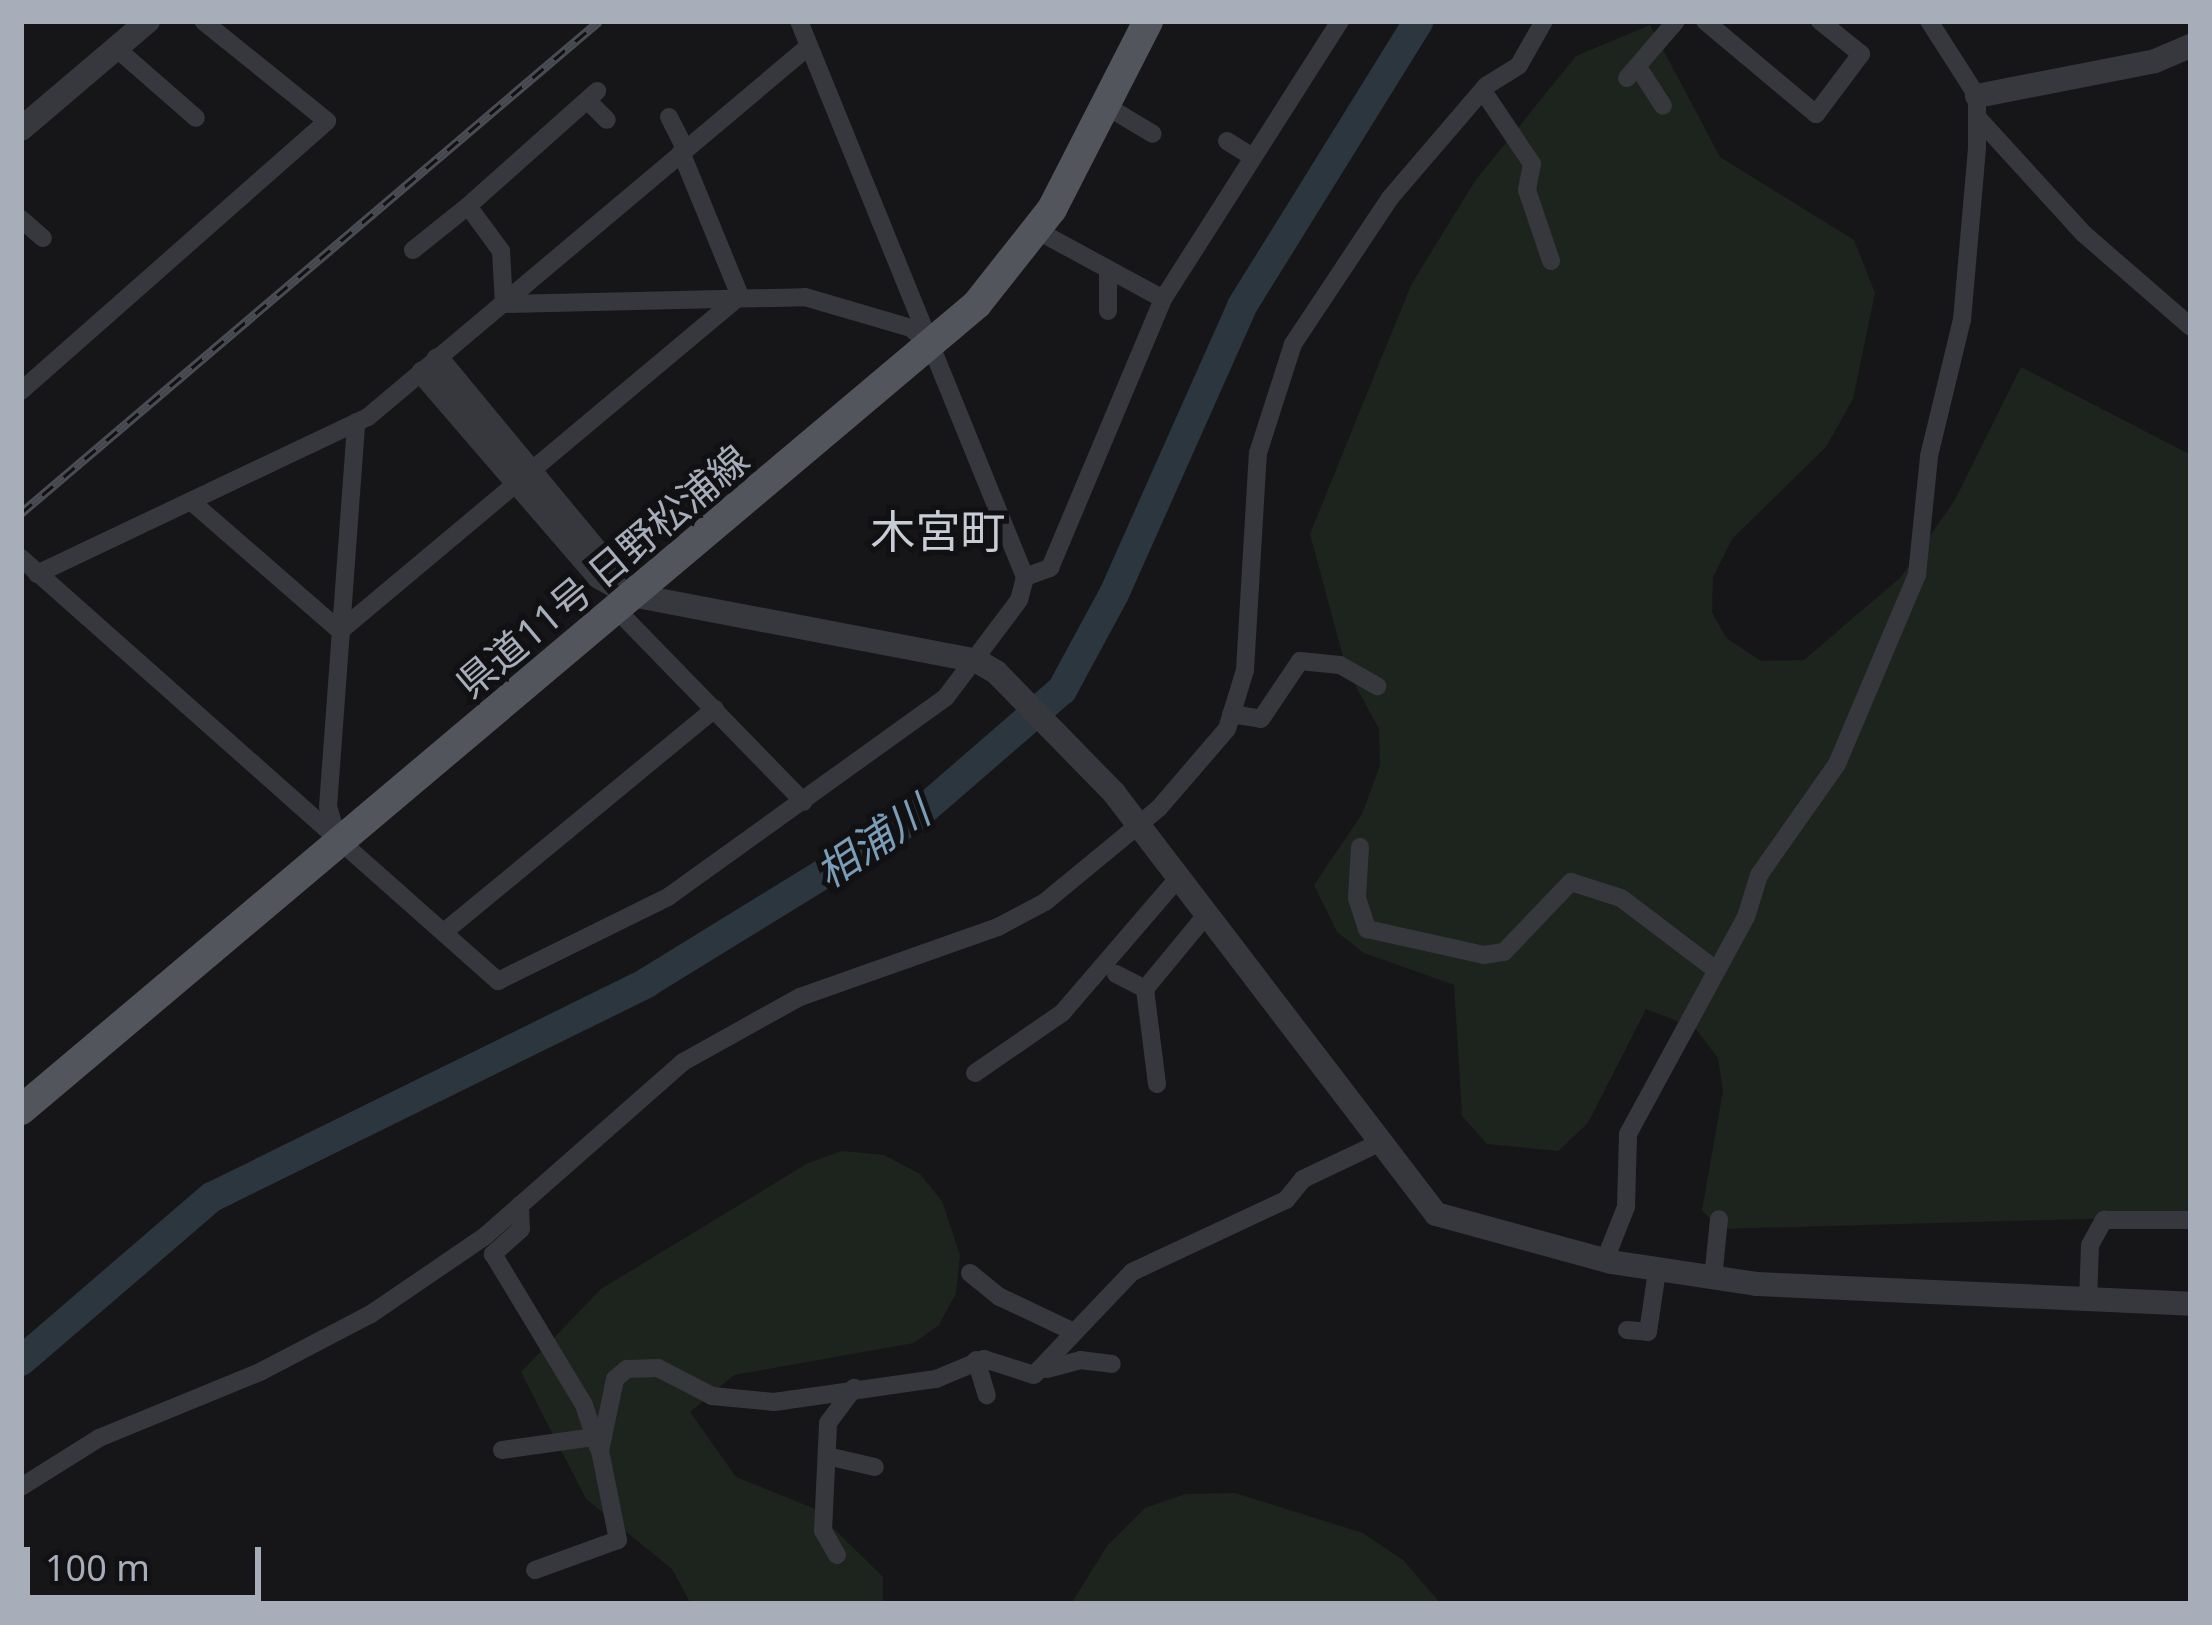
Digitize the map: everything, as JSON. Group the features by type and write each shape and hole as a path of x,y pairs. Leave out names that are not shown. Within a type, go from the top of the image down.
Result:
{"main road":[{"name":"県道11号 日野松浦線","path":"21,1110 932,347 1038,231 1108,107 1148,21"}],"street":[{"path":"21,129 148,21"},
{"path":"21,391 327,121 203,21"},
{"path":"21,558 498,981 668,897 986,667 1019,600 1025,577 799,21"},
{"path":"1316,21 1325,44"},
{"path":"1025,577 1050,568 1082,506 1163,299 1340,21"},
{"path":"21,1487 99,1438 260,1372 371,1314 520,1205 722,1037 800,997 998,927 1045,902 1139,824 1193,772 1231,714 1245,670 1258,453 1293,344 1390,198 1483,91 1519,65 1544,21"},
{"path":"1663,106 1633,73 1676,21"},
{"path":"1705,21 1816,114 1861,54 1820,21"},
{"path":"1932,23 1977,106 2084,234 2191,327"},
{"path":"37,574 356,422 430,366 809,46"},
{"path":"1977,106 2156,61 2191,46"},
{"path":"116,48 196,118"},
{"path":"1483,91 1532,164 1528,190 1551,261"},
{"path":"412,250 592,96 607,120"},
{"path":"1605,1260 1626,1207 1628,1133 1716,970 1759,874 1837,764 1918,574 1929,456 1962,320 1977,106"},
{"path":"1108,107 1153,134"},
{"path":"668,117 740,296"},
{"path":"1227,141 1251,156"},
{"path":"468,206 502,251 504,304"},
{"path":"21,219 43,238"},
{"path":"1038,231 1163,299"},
{"path":"1108,271 1108,311"},
{"path":"340,632 740,296"},
{"path":"504,304 806,296 911,328 932,347"},
{"path":"430,366 526,478 599,577 804,802"},
{"path":"339,844 328,807 356,422"},
{"path":"194,502 340,632"},
{"path":"624,602 986,667 1139,824 1376,1144 1436,1214 1605,1260 1713,1279 2191,1304"},
{"path":"1231,714 1261,718 1300,661 1340,665 1377,686"},
{"path":"444,932 715,709"},
{"path":"1360,847 1357,898 1367,929 1484,956 1504,952 1570,882 1621,898 1716,970"},
{"path":"975,1073 1062,1013 1179,878"},
{"path":"1156,1084 1145,989 1206,914"},
{"path":"1116,974 1145,989"},
{"path":"597,1444 615,1379 627,1369 658,1368 712,1396 774,1402 858,1385 936,1379 976,1360 1034,1375 1132,1272 1286,1201 1303,1179 1334,1171 1376,1144"},
{"path":"520,1205 521,1229 493,1254 597,1444 618,1540 535,1570"},
{"path":"1713,1279 1719,1219"},
{"path":"2088,1302 2090,1245 2104,1220 2191,1220"},
{"path":"1627,1330 1648,1332 1657,1270"},
{"path":"970,1273 1000,1297 1074,1332"},
{"path":"976,1360 987,1395"},
{"path":"1045,1365 1049,1372 1080,1360 1112,1364"},
{"path":"837,1555 823,1531 826,1456 833,1409 858,1385"},
{"path":"502,1450 597,1444"},
{"path":"826,1456 875,1467"}],"shaded area":[{"path":"1650,25 1720,157 1854,240 1875,293 1853,399 1826,447 1732,539 1713,577 1712,612 1726,638 1761,661 1804,660 1901,577 1955,500 2021,367 2191,455 2191,1216 1719,1229 1702,1210 1723,1091 1718,1058 1695,1028 1646,1009 1588,1123 1558,1151 1487,1144 1462,1116 1454,985 1364,953 1337,932 1314,885 1362,814 1380,765 1379,729 1346,668 1310,534 1411,285 1475,181 1576,56"},
{"path":"842,1151 884,1155 920,1174 942,1201 960,1255 956,1293 939,1325 914,1343 734,1375 690,1412 736,1477 813,1508 883,1577 883,1604 691,1604 672,1569 586,1499 521,1372 601,1289 808,1163"},
{"path":"1235,1493 1363,1533 1403,1560 1441,1604 1071,1604 1107,1546 1145,1508 1185,1494"}],"waterway":[{"name":"相浦川","path":"21,1361 212,1197 646,983 914,818 1062,690 1114,594 1242,306 1419,21"}],"railway":[{"path":"21,513 599,21"}],"district":[{"name":"木宮町","path":"938,531"}]}
